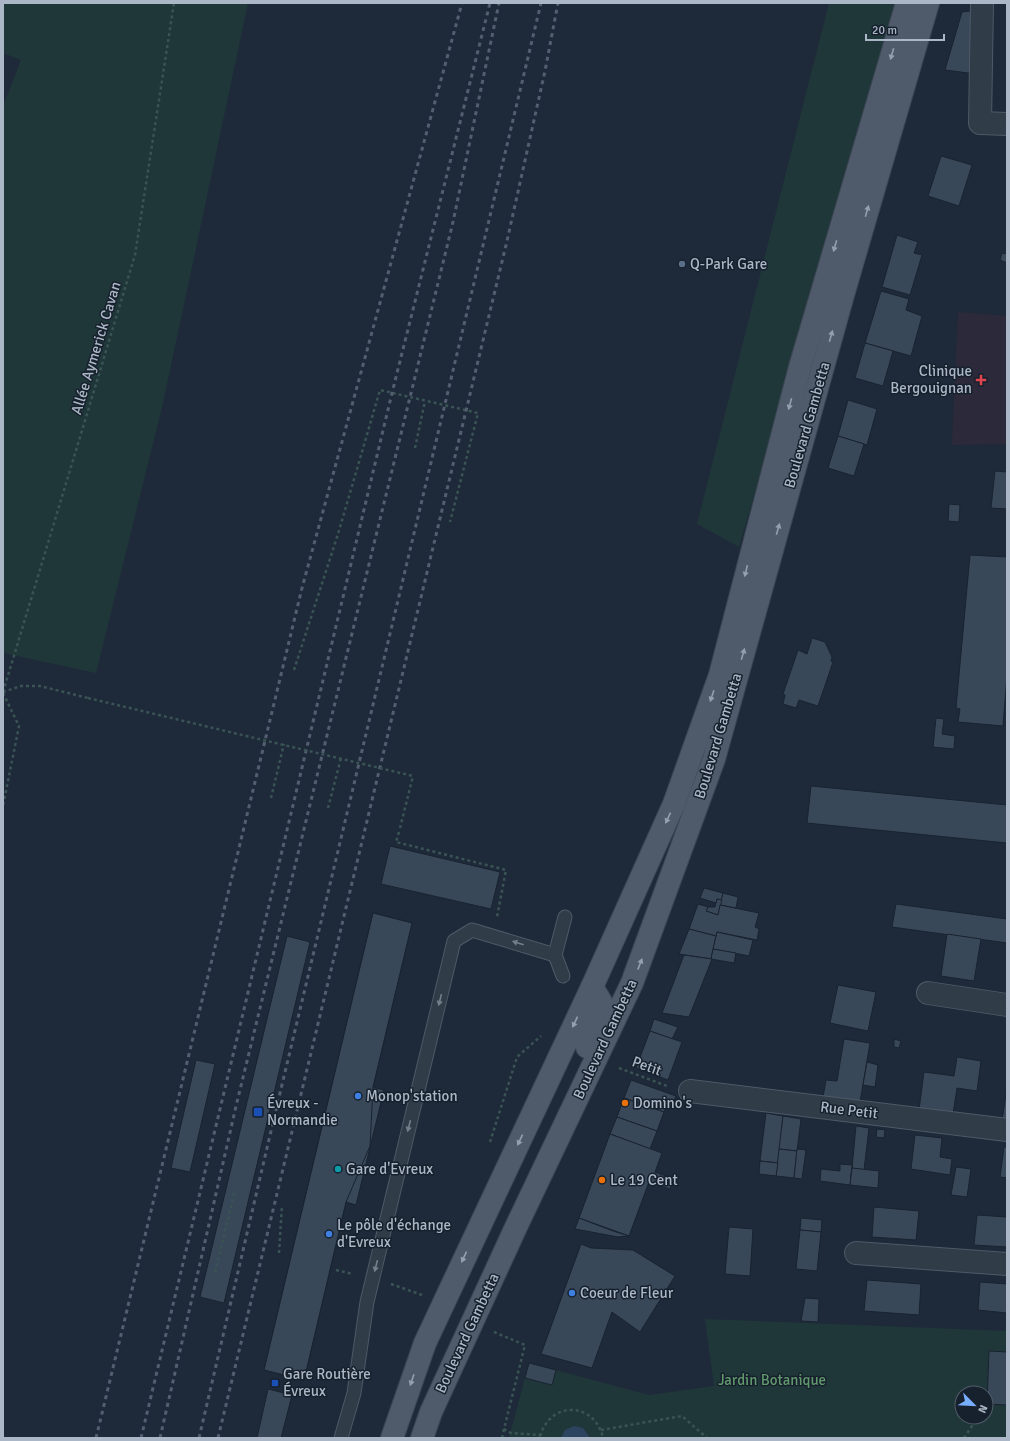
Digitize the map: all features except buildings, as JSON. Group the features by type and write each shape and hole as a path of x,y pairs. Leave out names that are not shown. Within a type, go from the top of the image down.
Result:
{"main road":[{"path":"392,1438 425,1343 592,987 674,804 720,675 800,367 907,3"},
{"name":"Boulevard Gambetta","path":"422,1438 431,1412 516,1227 640,964 714,759 843,294 928,3"},
{"path":"516,1227 542,1145 597,1026 601,1002 592,987"},
{"path":"425,1343 457,1356"}],"street":[{"path":"982,3 980,123 1007,124"},
{"path":"928,993 1007,1005"},
{"name":"Rue Petit","path":"690,1091 1007,1130"},
{"path":"856,1253 1007,1264"}],"lane":[{"path":"563,976 555,955 565,917"},
{"path":"341,1438 354,1393 367,1302 454,941 472,930 493,935 555,955"}],"path":[{"name":"Allée Aymerick Cavan","path":"3,692 136,255 174,3"},
{"path":"294,670 338,534 380,390 478,413 450,522"},
{"path":"415,448 425,401"},
{"path":"3,806 19,726 3,692 22,686 40,686 413,776 400,828"},
{"path":"271,798 284,744"},
{"path":"328,808 341,758"},
{"path":"399,832 396,842 506,870 493,935"},
{"name":"Petit","path":"596,1059 680,1090 690,1091"},
{"path":"215,1272 236,1190"},
{"path":"279,1253 282,1205"},
{"path":"491,1331 525,1345 502,1438"},
{"path":"504,1429 511,1433 540,1437 544,1426 559,1412 579,1410 588,1414 596,1421 603,1438"},
{"path":"601,1430 682,1416 707,1438"},
{"path":"964,1438 973,1425"}],"shaded area":[{"name":"Clinique Bergouignan","path":"958,312 1007,316 1007,444 952,445"}],"green space":[{"path":"3,3 248,3 163,403 96,673 3,653 3,106 21,60 3,53"},
{"path":"829,3 898,3 739,547 697,524"},
{"name":"Jardin Botanique","path":"705,1319 1007,1331 1007,1438 509,1438 529,1363 649,1395 714,1386"}],"water":[{"path":"574,1426 583,1428 590,1438 561,1438 565,1430"}],"railway":[{"path":"96,1438 302,588 462,3"},
{"path":"141,1438 392,393 490,3"},
{"path":"160,1438 237,1102 453,222 499,3"},
{"path":"199,1438 541,3"},
{"path":"218,1438 507,241 545,71 558,3"}],"place":[{"name":"Q-Park Gare","path":"682,264"},
{"name":"Clinique Bergouignan","path":"981,380"},
{"name":"Monop'station","path":"358,1096"},
{"name":"Domino's","path":"625,1103"},
{"name":"Évreux - Normandie","path":"258,1112"},
{"name":"Gare d'Evreux","path":"338,1169"},
{"name":"Le 19 Cent","path":"602,1180"},
{"name":"Le pôle d'échange d'Evreux","path":"329,1234"},
{"name":"Coeur de Fleur","path":"572,1293"},
{"name":"Gare Routière Évreux","path":"275,1383"}]}
